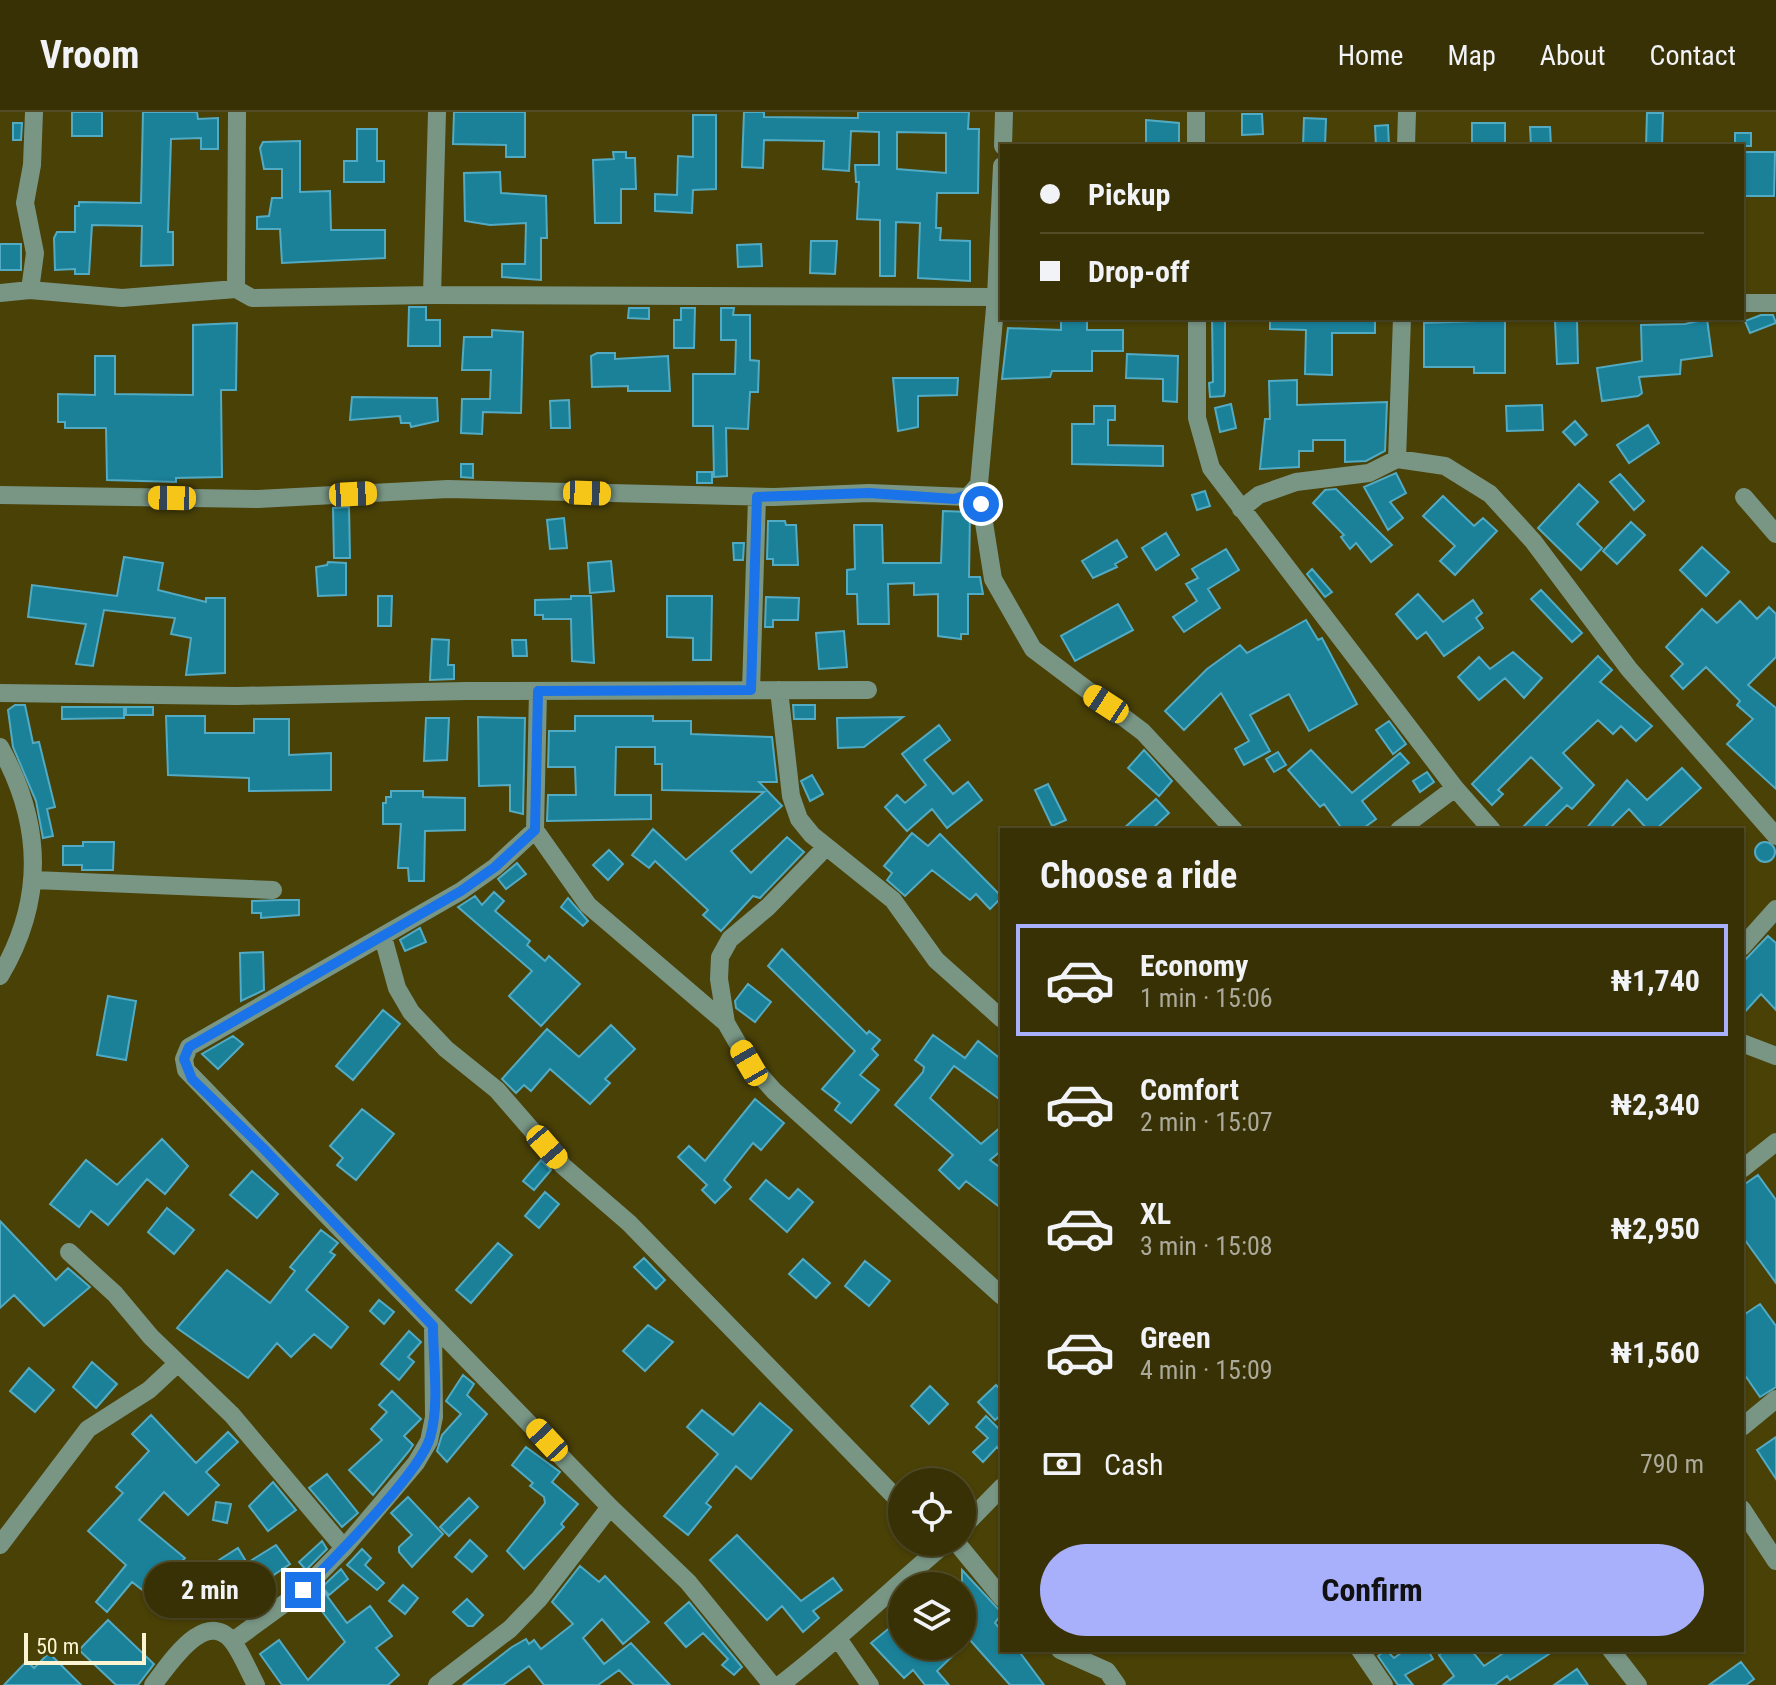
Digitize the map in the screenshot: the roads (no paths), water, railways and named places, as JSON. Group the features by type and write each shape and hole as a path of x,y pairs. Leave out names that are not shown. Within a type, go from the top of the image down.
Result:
{"street":[{"path":"30,290 35,253 25,203 32,165 34,112"},
{"path":"236,289 237,112"},
{"path":"432,295 437,112"},
{"path":"1003,144 1004,112"},
{"path":"1196,112 1196,144"},
{"path":"1406,144 1407,112"},
{"path":"0,495 258,499 448,489 757,497 869,493 955,499 975,492 979,484 996,297 1000,210"},
{"path":"0,293 30,290 122,298 236,289 252,298 432,295 996,297"},
{"path":"1744,303 1776,303"},
{"path":"1197,320 1197,418 1211,468 1455,788 1490,828"},
{"path":"1397,459 1402,320"},
{"path":"1241,509 1259,495 1296,482 1369,473 1397,459 1445,466 1490,494 1533,541 1629,669 1776,836"},
{"path":"975,492 981,504 993,579 1033,649 1143,732 1232,828"},
{"path":"751,690 757,497"},
{"path":"1744,497 1776,534"},
{"path":"779,690 791,796 799,819 826,847 893,900 936,960 1000,1017"},
{"path":"0,693 237,696 868,690"},
{"path":"538,691 535,830 588,905 726,1023 749,1063 774,1091 1000,1294"},
{"path":"0,747 32,834 34,880 28,915 0,976"},
{"path":"1402,828 1455,788"},
{"path":"535,830 495,867 383,937 189,1047 184,1059 192,1079 526,1417 610,1507 688,1582 772,1685"},
{"path":"726,1023 719,979 720,957 730,939 768,907 826,847"},
{"path":"34,880 273,890"},
{"path":"1744,945 1776,909"},
{"path":"383,937 397,988 411,1012 446,1049 497,1090 563,1166 640,1234 888,1490"},
{"path":"1744,1044 1776,1056"},
{"path":"1744,1167 1776,1142"},
{"path":"69,1252 115,1294 178,1363 232,1415 344,1548"},
{"path":"233,1641 303,1590 344,1548 416,1463 429,1441 434,1417 433,1326"},
{"path":"0,1545 88,1429 149,1390 178,1363"},
{"path":"1744,1425 1776,1399"},
{"path":"976,1514 1000,1489"},
{"path":"437,1685 510,1629 539,1599 610,1507"},
{"path":"1744,1512 1776,1561"},
{"path":"780,1685 839,1640 855,1621 931,1556"},
{"path":"959,1556 1000,1596"},
{"path":"153,1685 187,1642 201,1633 216,1632 233,1641 256,1685"},
{"path":"839,1640 870,1685"},
{"path":"1064,1652 1107,1671 1117,1685"},
{"path":"1361,1652 1384,1685"},
{"path":"1613,1652 1638,1685"}]}
